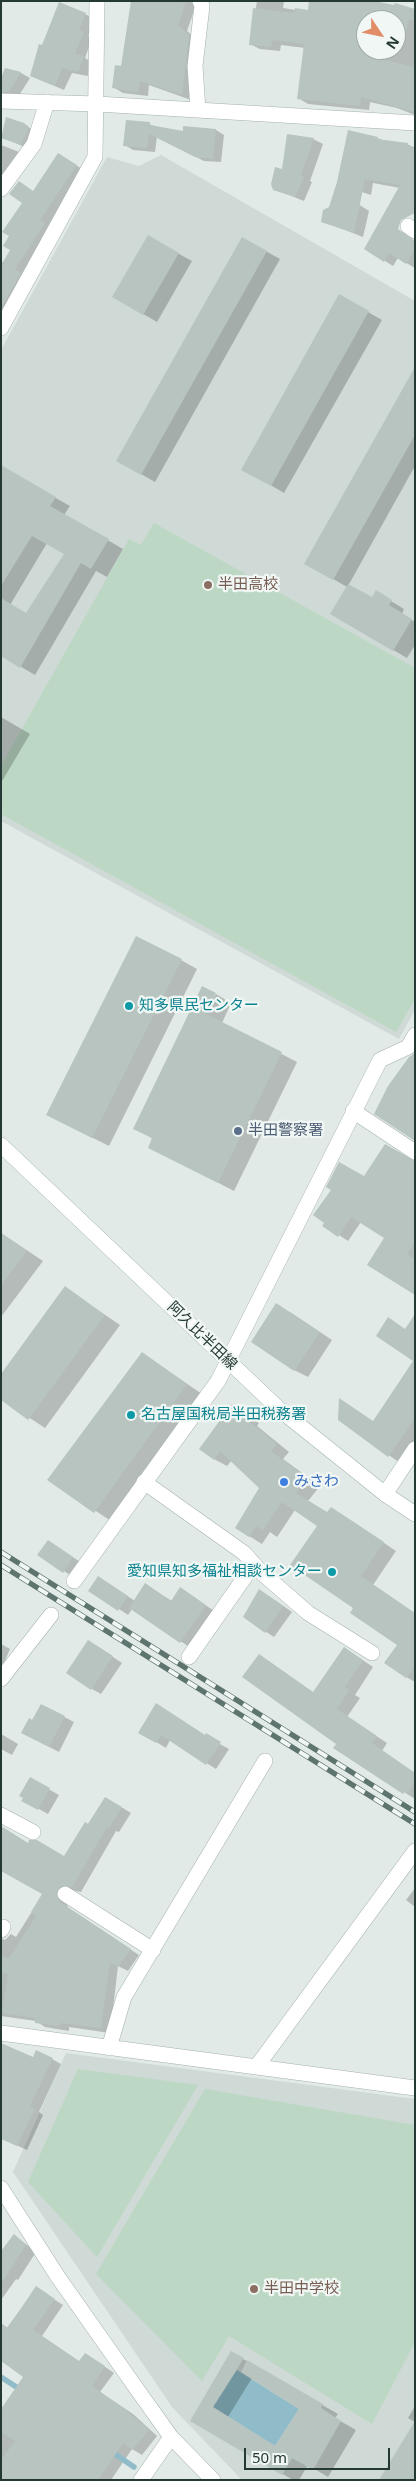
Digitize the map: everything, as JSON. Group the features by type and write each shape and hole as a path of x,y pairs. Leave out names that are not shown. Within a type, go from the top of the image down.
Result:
{"street":[{"path":"1,328 95,158 97,104 94,61 97,1"},
{"path":"198,110 194,66 202,6 200,1"},
{"path":"1,101 97,104 415,123"},
{"path":"1,189 34,144 47,102"},
{"path":"74,1581 218,1381 380,1060 408,1047 415,1035"},
{"path":"353,1111 415,1152"},
{"name":"阿久比半田線","path":"1,1145 279,1409 385,1494 415,1514"},
{"path":"385,1494 415,1449"},
{"path":"144,1482 244,1553 308,1613 372,1653"},
{"path":"189,1657 254,1564"},
{"path":"1,1679 51,1615"},
{"path":"109,2048 124,1997 265,1761"},
{"path":"1,1815 33,1832"},
{"path":"257,2066 415,1851"},
{"path":"65,1894 153,1950"},
{"path":"1,2033 415,2088"},
{"path":"1,2188 58,2277 171,2437 213,2480"},
{"path":"141,2480 171,2437"}],"shaded area":[{"name":"半田高校","path":"161,155 415,301 415,1010 399,1039 1,821 1,350 107,157 139,166"},
{"name":"半田中学校","path":"66,2053 415,2099 415,2480 242,2480 172,2407 13,2172"}],"green space":[{"path":"154,523 415,668 415,999 396,1032 1,814 1,766 129,539 141,545"},
{"path":"78,2069 198,2085 97,2257 28,2182"},
{"path":"205,2089 415,2125 415,2342 372,2424 229,2336 202,2381 96,2274"}],"water":[{"path":"237,2370 299,2409 275,2446 213,2407"}],"building":[{"path":"131,1 186,1 178,25 189,35 182,95 140,81 138,92 112,88 115,65 121,66"},
{"path":"309,1 374,1 394,5 395,3 415,9 415,20 409,20 406,29 406,10 356,10 356,60 384,60 415,67 415,112 361,97 360,106 297,99 304,44 272,40 271,47 249,45 253,8 294,13 295,8 308,10"},
{"path":"59,2 86,13 79,30 84,32 75,54 84,56 78,72 62,68 55,86 30,76 39,44 42,45"},
{"path":"5,68 21,72 9,92 1,92 1,78"},
{"path":"6,117 24,123 29,127 21,145 1,138"},
{"path":"126,120 150,122 150,125 183,131 183,126 216,129 213,159 195,157 149,134 147,148 123,146"},
{"path":"348,130 378,137 377,139 408,143 407,146 415,147 415,213 401,220 398,229 415,241 415,250 406,264 389,253 384,262 364,249 400,185 365,179 354,233 321,222 323,210 329,207 337,182"},
{"path":"287,134 314,138 301,175 304,176 295,197 273,190 271,184 275,167 282,169"},
{"path":"58,153 77,165 40,220 45,223 15,269 21,273 1,308 1,261 3,262 10,250 3,246 9,236 2,232 22,203 9,194 19,181 33,191"},
{"path":"148,235 179,253 143,315 112,297"},
{"path":"242,237 267,251 141,475 116,461"},
{"path":"339,294 369,311 271,486 241,470"},
{"path":"415,367 415,435 333,580 304,564"},
{"path":"1,465 56,497 50,506 109,539 91,569 81,563 20,668 1,656 1,598 26,613 64,554 32,536 1,586"},
{"path":"348,584 372,597 376,590 392,600 389,605 412,619 393,651 330,614"},
{"name":"知多県民センター","path":"136,936 182,959 92,1138 46,1115"},
{"path":"202,986 216,993 206,1014 282,1052 218,1183 148,1148 152,1138 133,1129"},
{"path":"415,1053 415,1141 374,1114 388,1086 409,1057"},
{"path":"385,1144 415,1161 415,1243 407,1254 415,1259 415,1295 367,1265 384,1238 351,1217 338,1237 322,1226 324,1223 313,1215 331,1190 326,1187 339,1162 364,1176"},
{"path":"1,1233 27,1251 1,1285"},
{"path":"65,1286 105,1315 28,1420 1,1400 1,1374"},
{"path":"276,1303 320,1332 294,1371 251,1342"},
{"path":"415,1314 415,1418 388,1457 338,1420 339,1398 373,1421 413,1361 376,1336 388,1317 405,1329"},
{"name":"名古屋国税局半田税務署","path":"142,1352 187,1384 94,1513 47,1480"},
{"path":"232,1404 247,1415 245,1418 277,1444 271,1451 307,1478 296,1493 327,1512 331,1507 384,1542 361,1576 415,1613 415,1667 406,1678 384,1663 397,1645 350,1613 353,1608 290,1565 317,1526 282,1502 263,1530 256,1526 249,1537 235,1528 259,1488 220,1451 214,1460 199,1449"},
{"path":"48,1540 73,1557 63,1573 37,1555"},
{"path":"98,1576 128,1596 118,1611 88,1591"},
{"path":"145,1583 171,1601 180,1587 206,1605 180,1643 129,1608"},
{"path":"259,1589 283,1606 265,1633 243,1617"},
{"path":"88,1640 113,1656 91,1690 66,1673"},
{"path":"344,1647 363,1660 345,1687 349,1690 337,1709 377,1736 372,1743 415,1773 415,1782 408,1793 405,1791 403,1794 333,1748 336,1744 242,1677 259,1654 313,1692"},
{"path":"156,1703 205,1735 206,1733 221,1742 206,1765 161,1735 156,1743 138,1733"},
{"path":"41,1704 65,1716 49,1747 21,1733 29,1718 32,1720"},
{"path":"30,1777 50,1788 38,1810 21,1801 23,1798 19,1796"},
{"path":"105,1797 122,1807 109,1828 107,1827 72,1887 61,1886 56,1894 60,1902 131,1949 118,1967 110,1962 101,2028 60,2023 60,2026 35,2023 35,2018 2,2013 8,1974 1,1972 1,1957 9,1958 36,1916 31,1912 42,1894 1,1871 1,1826 28,1843 29,1840 37,1840 64,1856 85,1822 88,1824"},
{"path":"1,2043 33,2057 36,2050 53,2058 30,2106 35,2109 17,2146 1,2139"},
{"path":"14,2234 26,2245 1,2284 1,2251"},
{"path":"36,2286 55,2299 33,2330 79,2361 85,2353 105,2366 92,2386 123,2408 149,2430 132,2450 123,2443 98,2480 1,2480 1,2460 15,2441 1,2432 1,2409 23,2377 1,2361 1,2323 8,2328"},
{"path":"231,2351 244,2358 213,2407 275,2446 299,2409 241,2372 247,2360 323,2404 321,2408 341,2421 313,2470 292,2458 282,2475 190,2421"},
{"path":"415,2421 415,2480 379,2480"}],"waterway":[{"path":"1,2377 21,2390"},
{"path":"109,2450 134,2467"}],"railway":[{"path":"1,1552 415,1812"},
{"path":"1,1565 415,1824"}],"place":[{"name":"半田高校","path":"208,585"},
{"name":"知多県民センター","path":"129,1006"},
{"name":"半田警察署","path":"238,1131"},
{"name":"名古屋国税局半田税務署","path":"131,1415"},
{"name":"みさわ","path":"284,1482"},
{"name":"愛知県知多福祉相談センター","path":"332,1572"},
{"name":"半田中学校","path":"254,2289"}]}
